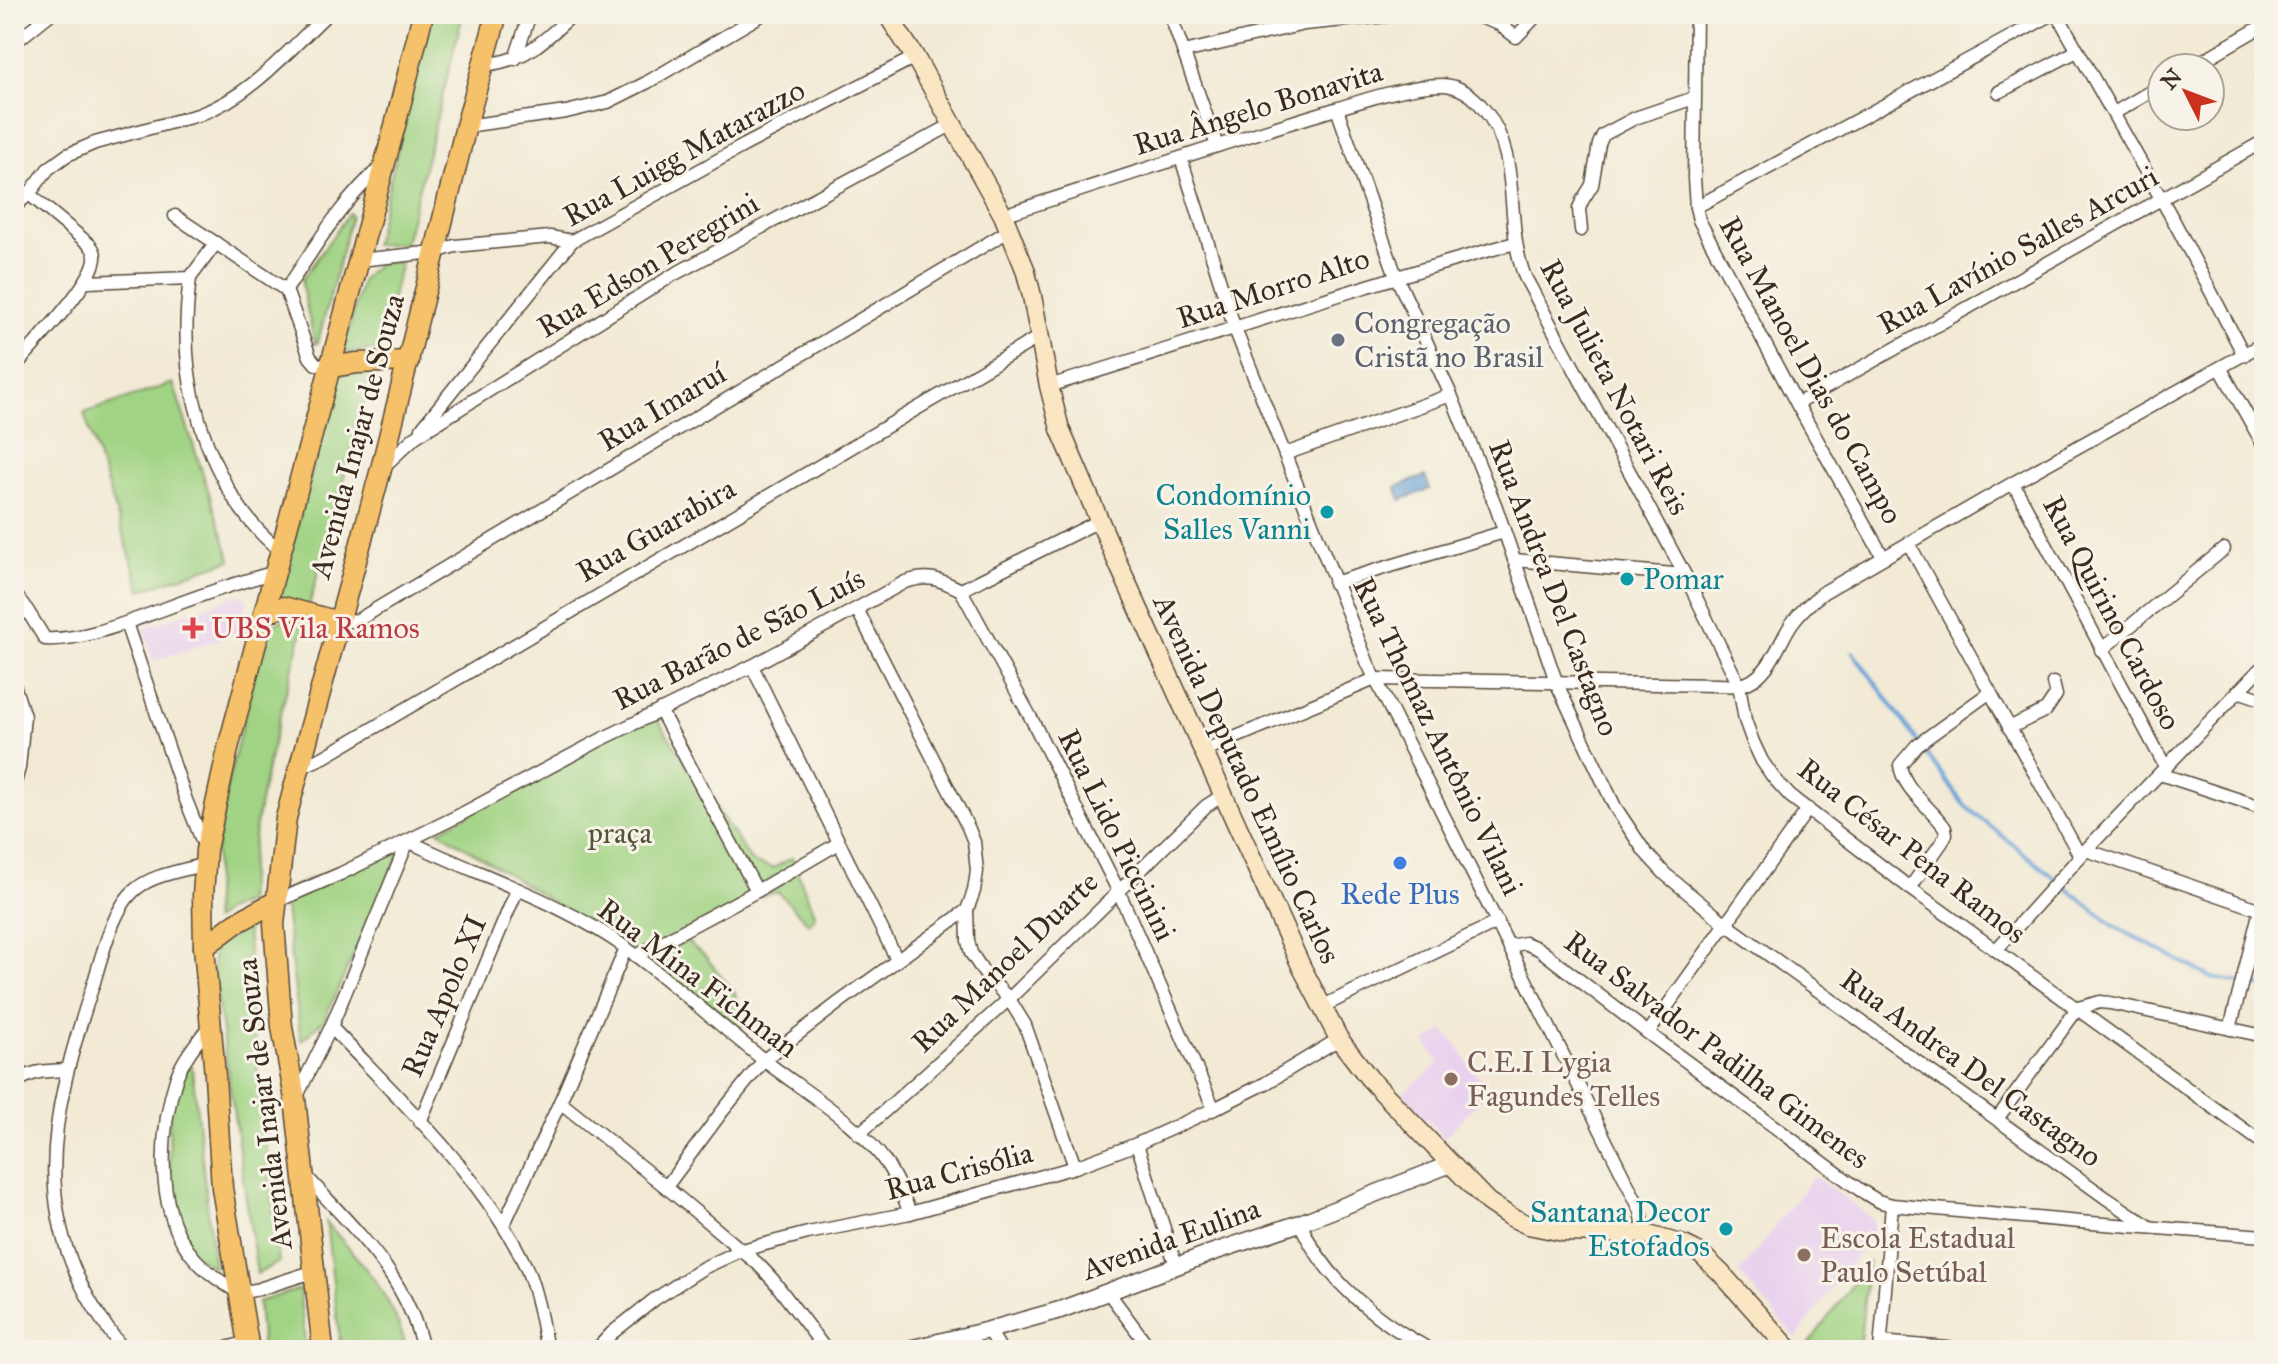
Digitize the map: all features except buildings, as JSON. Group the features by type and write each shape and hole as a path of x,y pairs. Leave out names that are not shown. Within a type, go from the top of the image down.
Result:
{"main road":[{"name":"Avenida Inajar de Souza","path":"248,1346 222,1188 204,947 205,857 229,744 423,14"},
{"name":"Avenida Inajar de Souza","path":"323,1350 305,1174 282,1027 275,950 275,902 286,818 381,469 497,14"},
{"name":"Avenida Deputado Emílio Carlos","path":"887,14 915,57 1007,223 1025,269 1060,429 1223,795 1321,1007 1339,1039 1369,1078 1488,1202 1528,1225 1563,1232 1645,1234 1668,1239 1700,1253 1790,1350"},
{"path":"330,367 409,361"},
{"path":"267,604 339,622"},
{"path":"204,947 236,923 275,902"}],"street":[{"path":"14,43 50,14"},
{"path":"14,207 29,194 48,169 67,155 95,143 198,115 224,104 264,75 327,14"},
{"path":"515,59 530,14"},
{"path":"484,65 515,59 535,47 573,14"},
{"path":"466,126 566,112 608,102 763,14"},
{"path":"1170,14 1217,146"},
{"path":"1184,52 1276,29 1396,15 1479,15 1499,24 1516,37 1538,14"},
{"name":"Rua Manoel Dias do Campo","path":"1696,14 1694,98 1696,207 1699,220 1883,557"},
{"path":"1696,207 2055,14 2114,113 2244,355"},
{"path":"2218,52 2264,25"},
{"path":"1999,92 2077,51"},
{"name":"Rua Luigg Matarazzo","path":"415,437 572,241 745,145 915,57"},
{"name":"Rua Ângelo Bonavita","path":"1007,223 1217,146 1419,87 1455,86 1483,106 1503,145"},
{"path":"2114,113 2146,94"},
{"path":"1581,230 1579,209 1592,185 1603,135 1635,118 1694,98"},
{"name":"Rua Andrea Del Castagno","path":"1337,109 1396,276 1451,395 1504,532 1557,684 1615,807 1645,852 1665,874 1726,924 2150,1227"},
{"name":"Rua Edson Peregrini","path":"381,469 415,437 673,275 953,124"},
{"name":"Rua Lavínio Salles Arcuri","path":"1797,404 2264,141"},
{"name":"Rua Julieta Notari Reis","path":"1503,145 1511,177 1515,243 1525,277 1685,575 1739,685"},
{"name":"Rua Thomaz Antônio Vilani","path":"1181,158 1235,329 1334,583 1375,679 1641,1211 1645,1234"},
{"path":"286,290 338,213 383,165"},
{"path":"14,368 87,282 95,260 90,245 29,194"},
{"path":"175,216 286,290 310,357 316,364 330,367"},
{"name":"Rua Imaruí","path":"339,622 358,620 1007,223"},
{"path":"359,260 435,252 455,246 550,237 572,241"},
{"path":"216,243 190,278 187,346 193,399 220,473 234,498 259,532 281,551"},
{"name":"Rua Morro Alto","path":"1049,386 1396,276 1515,243"},
{"path":"87,282 190,278"},
{"name":"Rua Guarabira","path":"299,768 324,757 1039,337"},
{"path":"1203,751 1375,679 1739,685 1751,681 1764,670 1794,620 1808,604 1843,580 2264,343"},
{"path":"2221,369 2264,446"},
{"path":"1285,454 1451,395"},
{"name":"Rua Quirino Cardoso","path":"2013,483 2163,771"},
{"path":"961,590 1099,521"},
{"path":"1334,583 1504,532"},
{"name":"Rua Manoel Dias do Campo","path":"1909,544 1989,693 2083,853"},
{"path":"2101,650 2224,549"},
{"path":"1514,560 1685,575"},
{"path":"14,593 45,639 62,640 126,623 236,582 276,572"},
{"name":"Rua Barão de São Luís","path":"275,902 408,841 602,739 752,666 905,582 920,577 939,579 961,590"},
{"path":"236,582 258,588 267,604"},
{"name":"Rua Lido Piccinini","path":"961,590 1031,718 1118,890 1214,1109"},
{"path":"857,609 974,842 977,871 967,910 971,953 985,974 1009,999 1025,1025 1075,1167"},
{"path":"124,1350 96,1311 77,1278 65,1248 59,1226 54,1177 55,1132 67,1070 101,959 122,907 133,891 146,881 205,857 126,623"},
{"path":"1996,950 2083,853 2264,665"},
{"path":"752,666 897,960"},
{"path":"2009,728 2046,710 2056,695 2053,683"},
{"path":"14,685 24,716 24,734 14,786"},
{"name":"Rua César Pena Ramos","path":"1739,685 1745,720 1762,761 1790,796 1910,888 2264,1144"},
{"path":"2238,691 2264,700"},
{"path":"1910,888 1946,834 1945,828 1901,773 1900,765 1917,745 1989,693"},
{"path":"660,710 757,891"},
{"path":"2163,771 2264,808"},
{"name":"Rua Manoel Duarte","path":"859,1134 1009,999 1206,806 1223,795"},
{"path":"1648,1033 1808,809"},
{"path":"295,1099 331,1027 408,841"},
{"name":"Rua Mina Fichman","path":"408,841 610,936 859,1134 885,1162 910,1213"},
{"path":"504,1224 631,952 757,891 839,843"},
{"path":"2083,853 2262,910 2230,1029"},
{"name":"Rua Apolo XI","path":"420,1122 517,890"},
{"path":"666,1187 764,1060 967,910"},
{"path":"1321,1007 1498,922"},
{"name":"Rua Salvador Padilha Gimenes","path":"1509,946 1525,943 1539,949 1860,1190 1892,1205"},
{"path":"1997,1119 2078,1008 2100,1002 2110,1003 2264,1036"},
{"path":"211,1024 190,1052 178,1075 165,1141 165,1180 170,1214 189,1252 218,1280 240,1293 315,1271"},
{"path":"331,1027 420,1122 504,1224 527,1271 547,1350"},
{"name":"Rua Crisólia","path":"596,1350 655,1299 703,1268 742,1250 808,1233 910,1213 1075,1167 1137,1144 1214,1109 1266,1083 1339,1039"},
{"path":"14,1085 37,1071 67,1070"},
{"path":"560,1102 742,1250 773,1280 826,1350"},
{"path":"1137,1144 1176,1266"},
{"name":"Avenida Eulina","path":"905,1350 1060,1310 1300,1223 1451,1164"},
{"path":"305,1174 384,1264 410,1307 423,1350"},
{"path":"2091,1223 2103,1216 2106,1198"},
{"path":"1968,1350 1881,1346 1892,1205 2264,1236"},
{"path":"1300,1223 1314,1251 1355,1299 1385,1323 1431,1350"},
{"path":"1108,1292 1151,1350"},
{"path":"989,1330 1001,1350"},
{"path":"220,1350 248,1346"}],"shaded area":[{"name":"UBS Vila Ramos","path":"243,595 247,600 239,632 154,661 145,634 146,627"},
{"name":"C.E.I Lygia Fagundes Telles","path":"1444,1030 1490,1089 1444,1138 1403,1093 1440,1063 1425,1042"},
{"name":"Escola Estadual Paulo Setúbal","path":"1814,1176 1872,1218 1875,1232 1796,1338 1739,1273"}],"green space":[{"path":"431,14 463,14 405,243 374,245"},
{"path":"349,213 351,216 315,344 302,280"},
{"path":"401,262 379,349 343,353 362,279 379,263"},
{"path":"337,374 372,374 309,606 278,600"},
{"path":"173,383 231,560 141,590 84,413"},
{"path":"286,619 304,626 261,797 247,902 213,921 216,849 223,803 266,627"},
{"name":"praça","path":"651,710 752,862 773,868 792,858 815,916 809,924 778,892 753,897 681,937 705,956 735,993 744,1023 740,1035 641,957 439,831"},
{"path":"407,837 324,1020 301,1041 283,891"},
{"path":"247,921 251,1009 279,1262 257,1274 213,969 213,948"},
{"path":"191,1058 214,1267 192,1254 170,1206 169,1101"},
{"path":"326,1222 385,1296 407,1350 341,1350"},
{"path":"1868,1263 1859,1350 1810,1350 1808,1345"},
{"path":"299,1289 306,1350 262,1350 258,1302"}],"water":[{"path":"1425,476 1430,489 1401,500 1396,487"}],"waterway":[{"path":"1853,652 1964,805 2114,926 2212,978 2264,987"}],"place":[{"name":"Congregação Cristã no Brasil","path":"1338,340"},
{"name":"Condomínio Salles Vanni","path":"1327,512"},
{"name":"Pomar","path":"1627,579"},
{"name":"UBS Vila Ramos","path":"193,628"},
{"name":"Rede Plus","path":"1400,863"},
{"name":"C.E.I Lygia Fagundes Telles","path":"1451,1079"},
{"name":"Santana Decor Estofados","path":"1726,1229"},
{"name":"Escola Estadual Paulo Setúbal","path":"1804,1255"}]}
